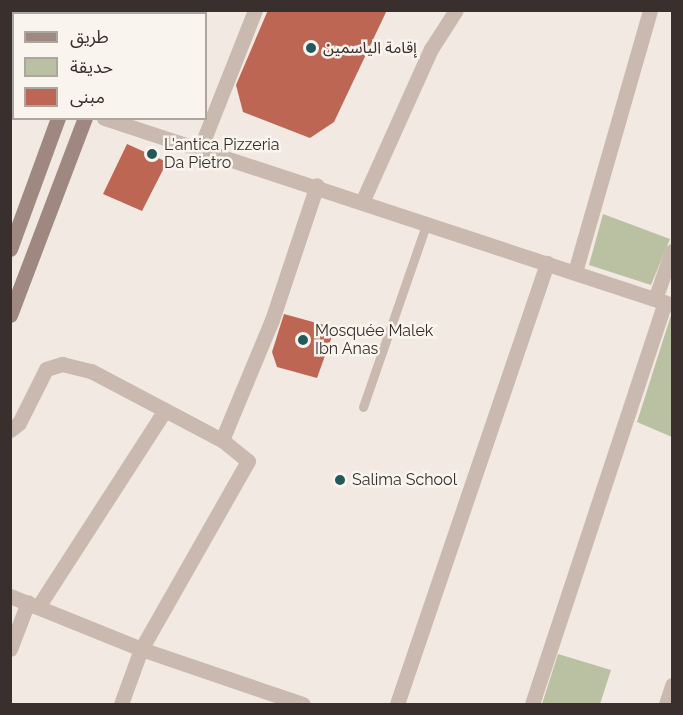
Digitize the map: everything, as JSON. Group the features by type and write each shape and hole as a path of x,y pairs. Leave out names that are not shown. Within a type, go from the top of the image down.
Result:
{"street":[{"path":"201,149 255,10"},
{"path":"363,200 431,49 456,10"},
{"path":"575,272 650,10"},
{"path":"10,249 15,225 57,120"},
{"path":"10,315 83,120"},
{"path":"110,120 363,200 664,302"},
{"path":"222,440 272,320 317,185"},
{"path":"532,705 664,302 672,251"},
{"path":"397,705 547,263"},
{"path":"10,430 46,369 63,364 91,371 163,413 222,440 245,456 248,467 141,650 121,705"},
{"path":"10,649 33,605 163,413"},
{"path":"10,596 261,697 303,705"},
{"path":"666,705 672,685"}],"lane":[{"path":"363,407 427,222"}],"green space":[{"path":"603,214 670,239 651,285 589,265"},
{"path":"672,312 672,437 637,422"},
{"path":"558,654 611,670 600,704 542,704"}],"building":[{"name":"إقامة الياسمين","path":"268,10 387,10 334,122 310,138 243,112 236,85"},
{"path":"127,144 167,162 142,211 103,194"},
{"name":"Mosquée Malek Ibn Anas","path":"284,314 335,328 317,378 277,367 272,352"}],"place":[{"name":"إقامة الياسمين","path":"311,48"},
{"name":"L'antica Pizzeria Da Pietro","path":"152,154"},
{"name":"Mosquée Malek Ibn Anas","path":"303,340"},
{"name":"Salima School","path":"340,480"}]}
